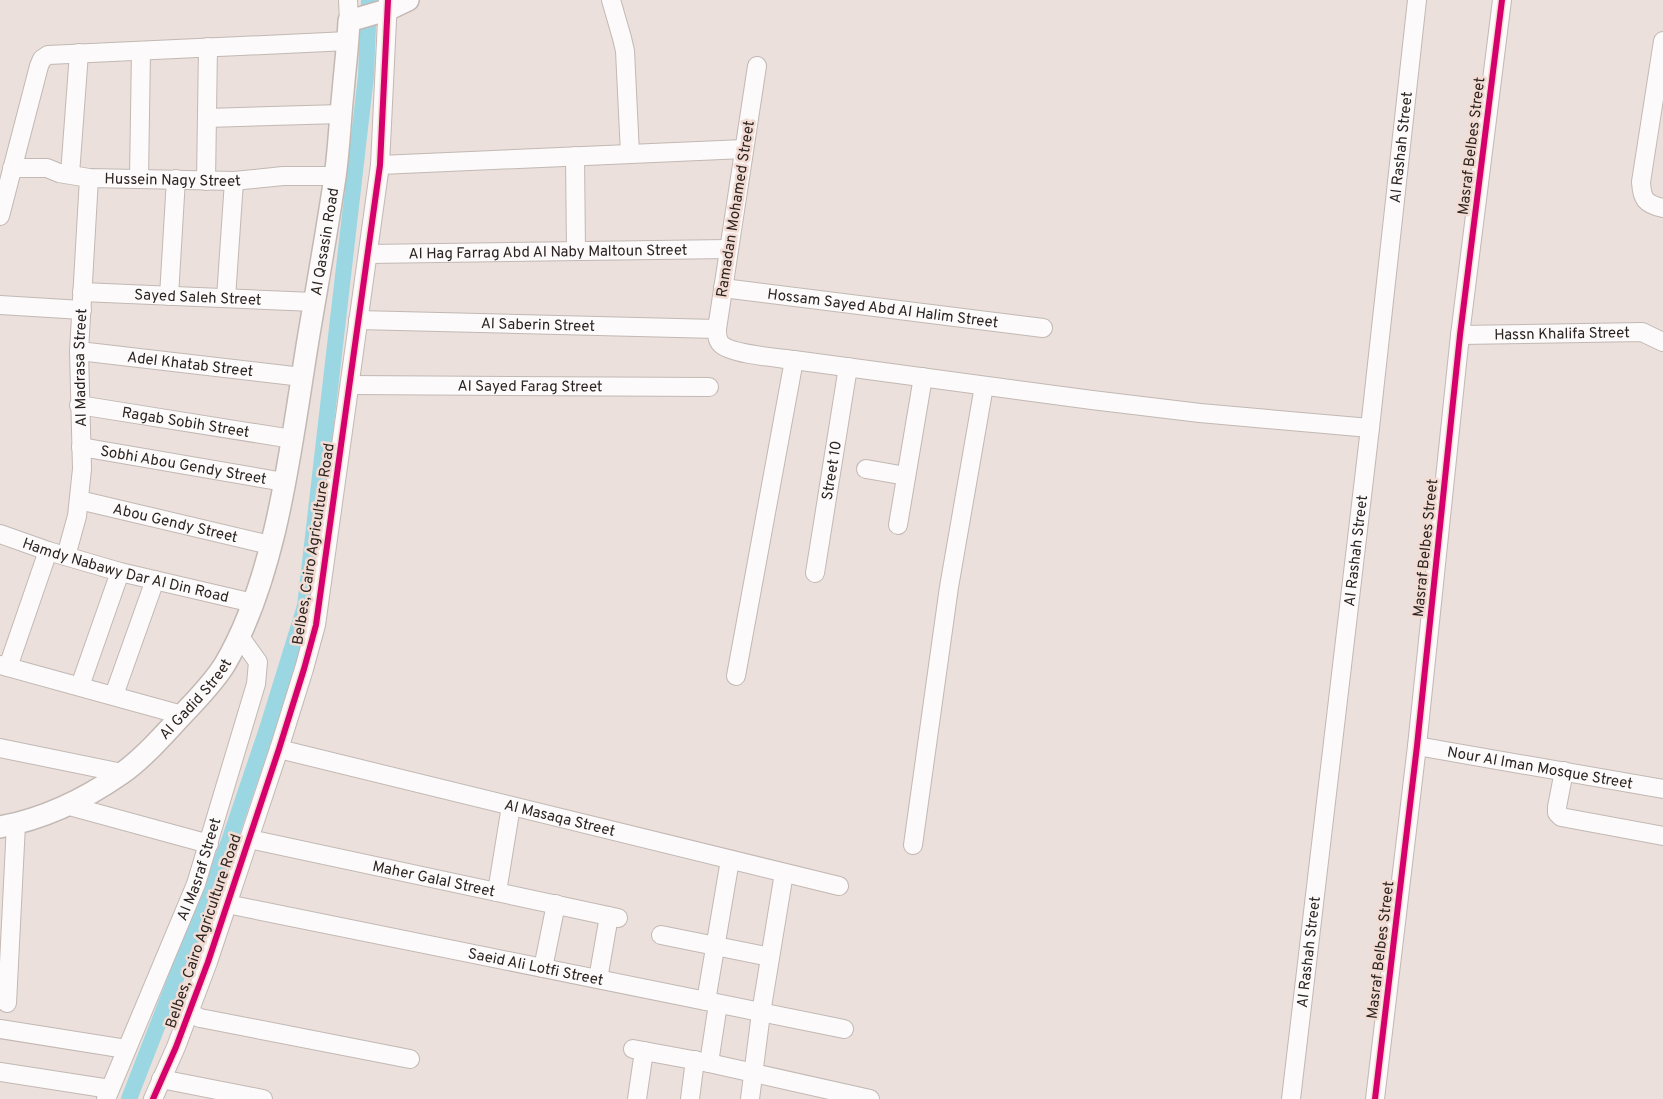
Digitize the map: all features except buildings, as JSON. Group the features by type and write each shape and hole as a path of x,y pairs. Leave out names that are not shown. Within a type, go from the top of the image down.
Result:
{"street":[{"path":"0,216 3,193 12,168 40,62 48,55 208,47 350,20 408,0"},
{"path":"611,0 625,51 630,154"},
{"name":"Al Rashah Street","path":"1291,1099 1370,428 1417,0"},
{"name":"Masraf Belbes Street","path":"1375,1099 1417,746 1460,335 1502,0"},
{"name":"Belbes, Cairo Agriculture Road","path":"153,1099 189,1013 227,904 279,749 316,625 380,165 385,8"},
{"name":"Al Qasasin Road","path":"284,482 335,176 350,20"},
{"path":"1663,41 1642,182 1642,194 1647,202 1663,208"},
{"path":"206,180 208,47"},
{"path":"139,178 141,50"},
{"path":"70,174 79,53"},
{"name":"Ramadan Mohamed Street","path":"717,329 757,66"},
{"path":"207,118 341,114"},
{"path":"380,165 744,149"},
{"path":"575,156 576,252"},
{"name":"Hussein Nagy Street","path":"12,168 47,168 59,173 89,178 234,181 264,177 335,176"},
{"name":"Al Madrasa Street","path":"66,556 79,500 82,469 79,351 89,178"},
{"path":"169,296 176,179"},
{"path":"226,298 234,181"},
{"name":"Al Hag Farrag Abd Al Naby Maltoun Street","path":"368,254 729,249"},
{"name":"Hossam Sayed Abd Al Halim Street","path":"723,288 1043,328"},
{"name":"Sayed Saleh Street","path":"82,292 314,302"},
{"path":"0,304 82,310"},
{"name":"Al Saberin Street","path":"358,320 717,329"},
{"path":"717,329 717,339 722,346 748,354 1200,413 1370,428"},
{"name":"Hassn Khalifa Street","path":"1460,335 1642,332 1663,342"},
{"name":"Adel Khatab Street","path":"79,351 302,377"},
{"path":"736,676 794,360"},
{"name":"Street 10","path":"815,573 848,367"},
{"path":"898,525 923,377"},
{"name":"Al Sayed Farag Street","path":"350,385 709,388"},
{"path":"913,845 949,587 984,386"},
{"name":"Ragab Sobih Street","path":"79,405 292,439"},
{"name":"Sobhi Abou Gendy Street","path":"81,447 284,482"},
{"path":"866,469 906,476"},
{"name":"Al Gadid Street","path":"8,825 47,814 122,773 182,715 223,667 240,637 253,603 270,545 284,482"},
{"name":"Abou Gendy Street","path":"79,500 270,545"},
{"name":"Hamdy Nabawy Dar Al Din Road","path":"0,534 48,551 120,572 253,603"},
{"path":"48,551 4,666 182,715"},
{"path":"80,686 120,572"},
{"path":"114,695 155,580"},
{"name":"Al Masraf Street","path":"108,1094 196,884 209,844 257,677 256,657 240,637"},
{"name":"Nour Al Iman Mosque Street","path":"1417,746 1663,788"},
{"path":"0,748 122,773"},
{"name":"Al Masaqa Street","path":"279,749 839,886"},
{"path":"1564,771 1557,807 1557,813 1560,817 1663,836"},
{"path":"66,805 209,844"},
{"path":"497,892 511,806"},
{"path":"7,1003 5,960 8,825"},
{"name":"Maher Galal Street","path":"248,839 614,917 598,980"},
{"path":"690,1099 702,1061 712,1003 715,946 730,860"},
{"path":"750,1099 761,1013 784,873"},
{"name":"Saeid Ali Lotfi Street","path":"227,904 844,1029"},
{"path":"543,968 556,904"},
{"path":"661,935 770,957"},
{"path":"189,1013 200,1018 410,1059"},
{"path":"0,1029 126,1049"},
{"path":"637,1099 638,1050 702,1061 753,1073 807,1092 868,1099"},
{"path":"0,1072 108,1094"},
{"path":"161,1080 263,1099"}],"waterway":[{"path":"129,1099 228,844 267,729 305,606 366,76 369,0"}],"cycle path":[{"path":"153,1099 176,1047 208,962 279,749 316,625 380,165 388,0"},
{"path":"1375,1099 1417,746 1460,335 1502,0"}]}
